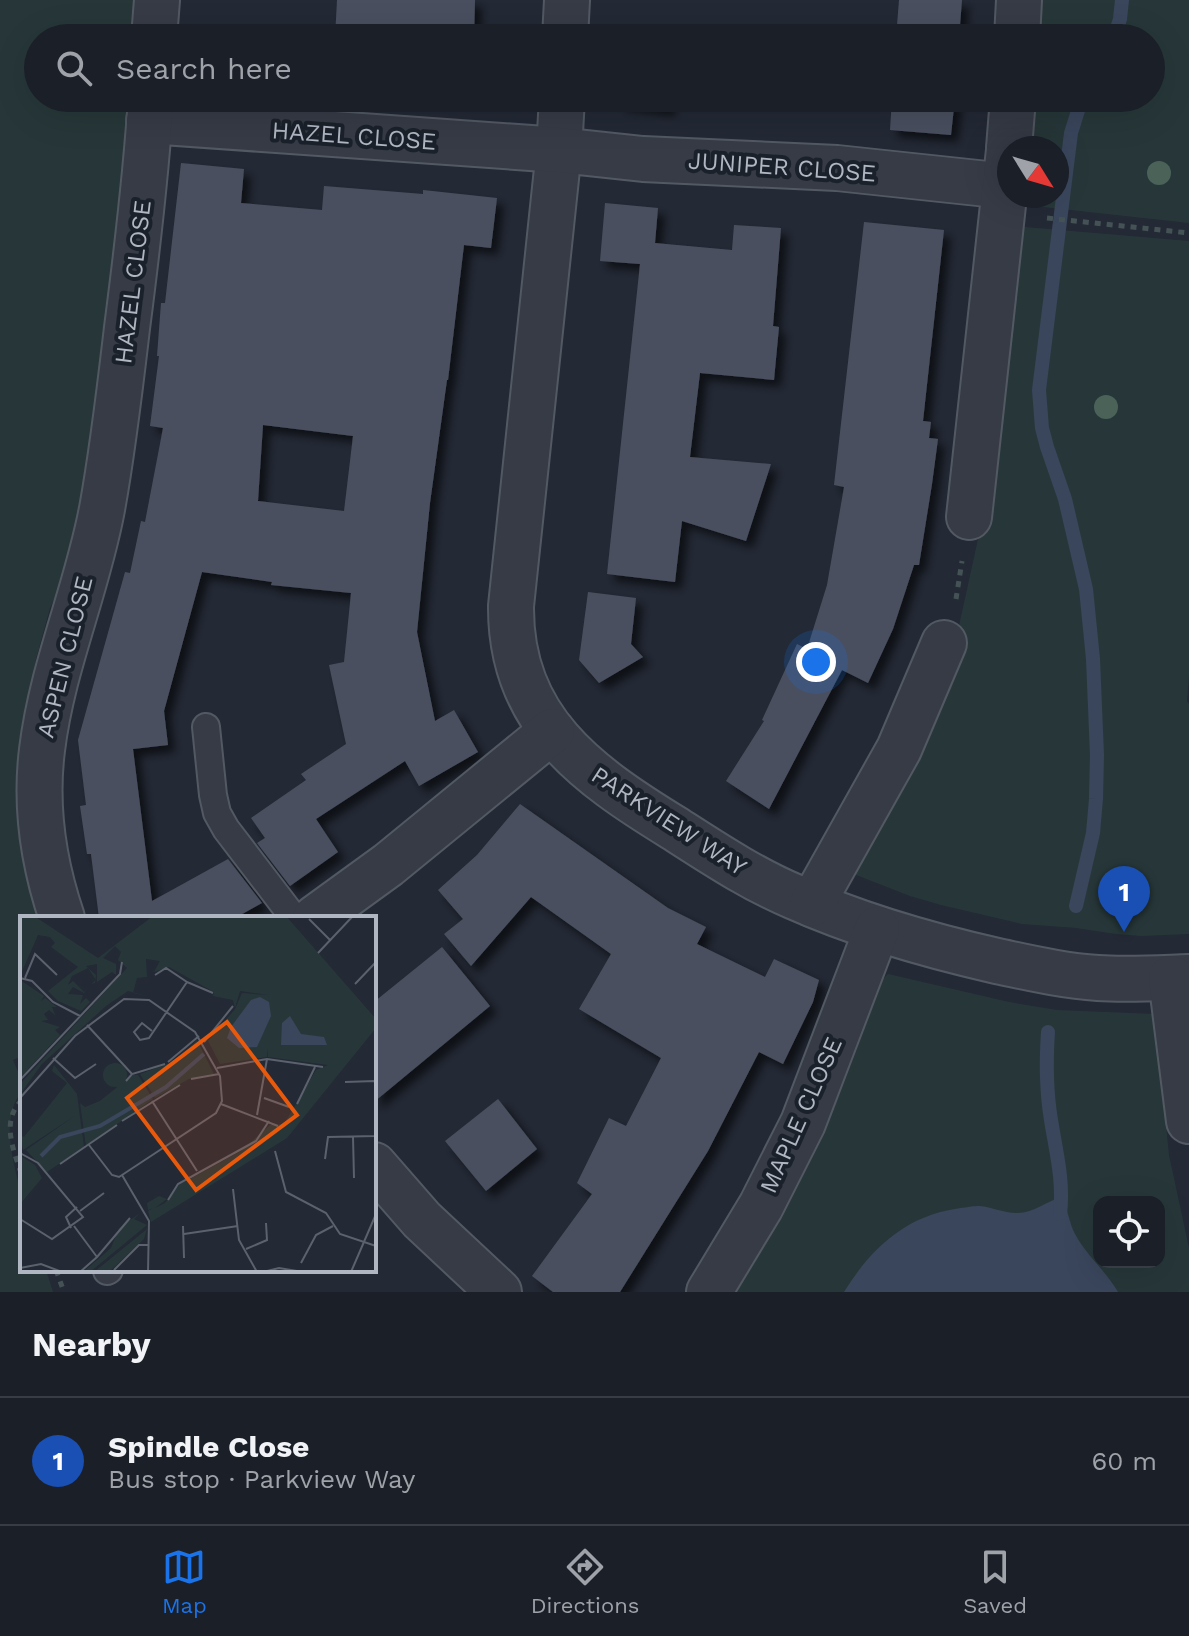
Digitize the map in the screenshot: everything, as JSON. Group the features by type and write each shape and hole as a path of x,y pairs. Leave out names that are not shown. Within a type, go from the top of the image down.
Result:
{"street":[{"path":"155,24 157,0"},
{"path":"566,24 567,0"},
{"path":"1018,24 1019,0"},
{"name":"HAZEL CLOSE","path":"113,444 150,112"},
{"name":"HAZEL CLOSE","path":"180,112 559,150"},
{"name":"PARKVIEW WAY","path":"561,112 511,606 512,638 519,669 533,702 552,731 577,760 624,797 745,872 812,904 928,945 1052,973 1099,978 1180,977"},
{"path":"1010,136 1012,112"},
{"name":"JUNIPER CLOSE","path":"559,150 643,159 837,168 997,161"},
{"path":"969,517 1003,208"},
{"name":"ASPEN CLOSE","path":"61,916 41,822 42,751 61,659 95,543 113,444"},
{"path":"812,904 899,749 944,643"},
{"path":"318,916 388,865 552,731"},
{"name":"MAPLE CLOSE","path":"709,1292 761,1206 798,1134 877,929"},
{"path":"1180,977 1189,1121"},
{"path":"376,1167 422,1220 499,1292"}],"lane":[{"path":"206,727 217,813 292,916"}],"path":[{"path":"1044,218 1189,233"},
{"path":"944,643 955,602 969,517"},
{"path":"20,1102 13,1110 10,1132 20,1170"},
{"path":"57,1272 64,1292"}],"shaded area":[{"path":"0,0 143,0 141,24 24,24 24,112 134,112 108,402 69,569 50,608 36,659 29,704 47,916 20,916 20,1057 13,1060 20,1076 20,1094 11,1114 10,1140 20,1192 20,1272 47,1272 53,1292 0,1292"},
{"path":"1032,0 1189,0 1189,223 1052,208 1069,208 1069,136 1021,136 1023,112 1165,112 1165,24 1031,24"},
{"path":"1014,226 1189,241 1189,934 1141,936 1022,924 910,896 846,871 955,644 982,521"},
{"path":"888,974 1057,1010 1155,1014 1169,1155 1189,1248 1189,1292 732,1292 784,1210 840,1093 882,980"}],"water":[{"path":"1062,1197 1073,1230 1093,1258 1093,1268 1101,1268 1118,1292 844,1292 877,1249 920,1219 976,1206 1022,1213"}],"building":[{"path":"337,0 475,0 474,24 336,24"},
{"path":"899,0 962,0 960,24 897,24"},
{"path":"891,112 953,112 951,135 890,130"},
{"path":"181,163 244,169 241,203 322,210 324,186 423,194 423,190 497,198 491,248 464,245 430,503 417,632 435,721 454,710 478,752 419,786 405,761 316,819 338,852 290,886 257,843 265,838 251,818 306,780 301,774 346,744 329,665 344,662 351,593 271,585 272,582 202,572 164,711 168,745 133,749 152,901 228,859 262,903 239,916 99,916 91,854 87,854 80,806 86,805 78,740 125,572 130,573 141,521 145,522 163,428 150,426 159,356 161,303 165,303","holes":["263,425 353,436 344,511 258,501"]},
{"path":"605,203 658,208 655,243 732,250 734,225 781,228 773,326 779,327 774,380 700,373 690,457 771,464 746,541 682,521 675,582 607,574 640,264 600,261"},
{"path":"864,222 944,230 923,421 931,422 929,438 938,439 919,565 914,565 893,629 868,683 842,670 769,809 726,781 764,721 797,644 807,649 827,585 844,487 834,485"},
{"path":"588,592 636,598 631,644 643,657 599,683 579,660"},
{"path":"520,804 668,908 706,927 697,944 765,977 774,959 819,980 813,1002 783,1064 759,1052 708,1151 620,1292 553,1292 532,1276 592,1194 577,1183 609,1118 626,1126 661,1058 579,1009 611,954 531,897 471,966 444,934 463,919 438,890 477,855"},
{"path":"442,947 490,1006 376,1100 376,1000"},
{"path":"498,1099 537,1149 486,1191 445,1141"}],"waterway":[{"path":"1118,24 1122,0"},
{"path":"1076,906 1093,833 1096,799 1093,659 1086,589 1065,499 1042,428 1039,390 1071,133 1078,112"},
{"path":"1048,1032 1047,1087 1060,1178 1060,1214"}],"place":[{"name":"Spindle Close","path":"1124,932"}]}
